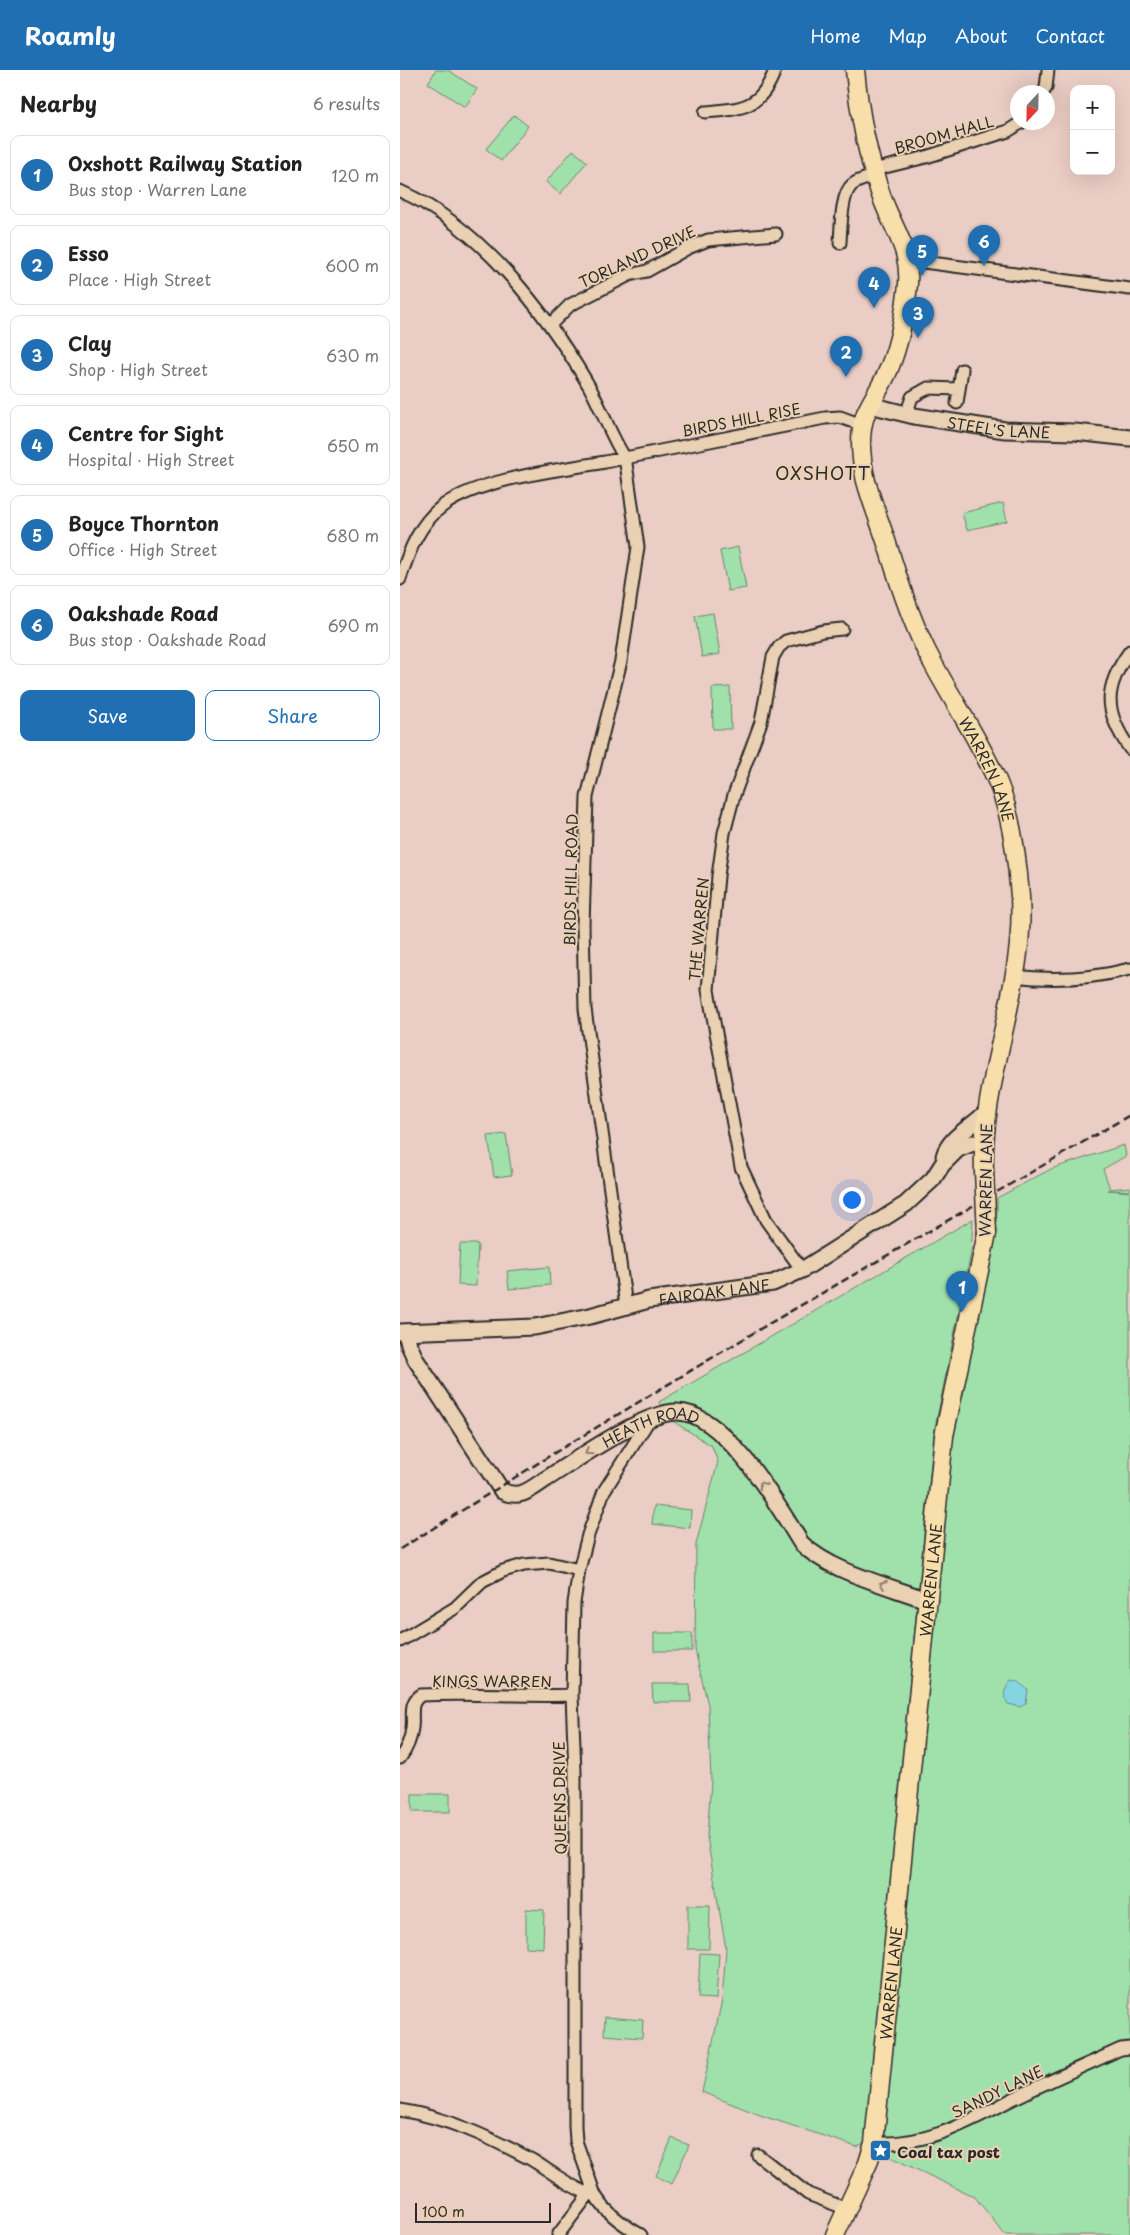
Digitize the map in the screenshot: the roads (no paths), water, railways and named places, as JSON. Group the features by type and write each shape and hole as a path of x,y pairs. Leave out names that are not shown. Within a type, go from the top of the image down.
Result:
{"main road":[{"path":"853,70 860,118 874,173 882,198 908,260 907,296 895,350 886,377 870,405 862,425"},
{"name":"STEEL'S LANE","path":"870,405 906,415 1005,430 1075,432 1130,438"},
{"name":"WARREN LANE","path":"835,2235 868,2163 874,2143 944,1436 987,1233 983,1144 987,1111 1013,976 1021,910 1008,813 997,781 926,650 908,609 866,479 861,438 862,425"},
{"path":"942,1165 950,1143 979,1121 987,1111"},
{"name":"FAIROAK LANE","path":"403,1332 535,1327 561,1324 649,1300 773,1282 802,1270 906,1204 933,1178 942,1165 958,1149 966,1145 983,1144"},
{"name":"HEATH ROAD","path":"403,1332 416,1360 502,1491 509,1494 524,1494 597,1446 651,1416 677,1412 691,1414 707,1423 738,1449 810,1552 831,1565 929,1601"}],"street":[{"path":"704,112 746,107 762,92 775,70"},
{"path":"1046,85 1048,70"},
{"name":"BROOM HALL","path":"840,243 846,193 857,181 874,173 1010,130"},
{"name":"BIRDS HILL ROAD","path":"400,191 444,216 471,236 550,325 590,387 625,458 638,547 621,661 587,797 583,934 585,1009 626,1306"},
{"name":"TORLAND DRIVE","path":"550,325 570,305 629,276 647,271 688,248 708,240 776,234"},
{"path":"908,260 1130,289"},
{"path":"957,403 962,370"},
{"path":"906,415 912,397 928,388 959,389"},
{"name":"BIRDS HILL RISE","path":"400,579 418,533 431,516 445,504 469,492 500,482 825,418 840,418 862,425"},
{"name":"THE WARREN","path":"802,1270 766,1220 741,1167 708,990 718,876 724,833 734,795 761,722 773,657 779,647 786,642 823,631 842,629"},
{"path":"1130,651 1115,675 1110,699 1112,716 1130,749"},
{"path":"1013,976 1040,979 1074,979 1130,970"},
{"name":"QUEENS DRIVE","path":"592,2194 576,2141 575,2126 575,1773 572,1695 574,1603 579,1570 588,1535 604,1491 651,1416"},
{"path":"400,1642 455,1608 482,1582 503,1571 524,1565 549,1563 579,1570"},
{"name":"KINGS WARREN","path":"400,1758 411,1734 412,1705 415,1699 421,1695 465,1693 500,1696 572,1695"},
{"name":"SANDY LANE","path":"874,2143 907,2142 947,2132 1037,2087 1121,2050 1130,2048"},
{"path":"400,2110 444,2119 477,2132 592,2194 609,2213 641,2235"},
{"path":"758,2155 803,2191 847,2209"},
{"path":"558,2235 592,2194"}],"water":[{"path":"1011,1680 1018,1681 1028,1690 1026,1703 1021,1707 1008,1704 1005,1698 1005,1689"}],"railway":[{"path":"400,1549 564,1447 760,1329 1130,1115"}],"place":[{"name":"Oakshade Road","path":"984,266"},
{"name":"Boyce Thornton","path":"922,276"},
{"name":"Centre for Sight","path":"874,308"},
{"name":"Clay","path":"918,338"},
{"name":"Esso","path":"846,377"},
{"name":"Oxshott Railway Station","path":"962,1312"},
{"name":"Coal tax post","path":"881,2151"}],"district":[{"name":"OXSHOTT","path":"823,472"}]}
